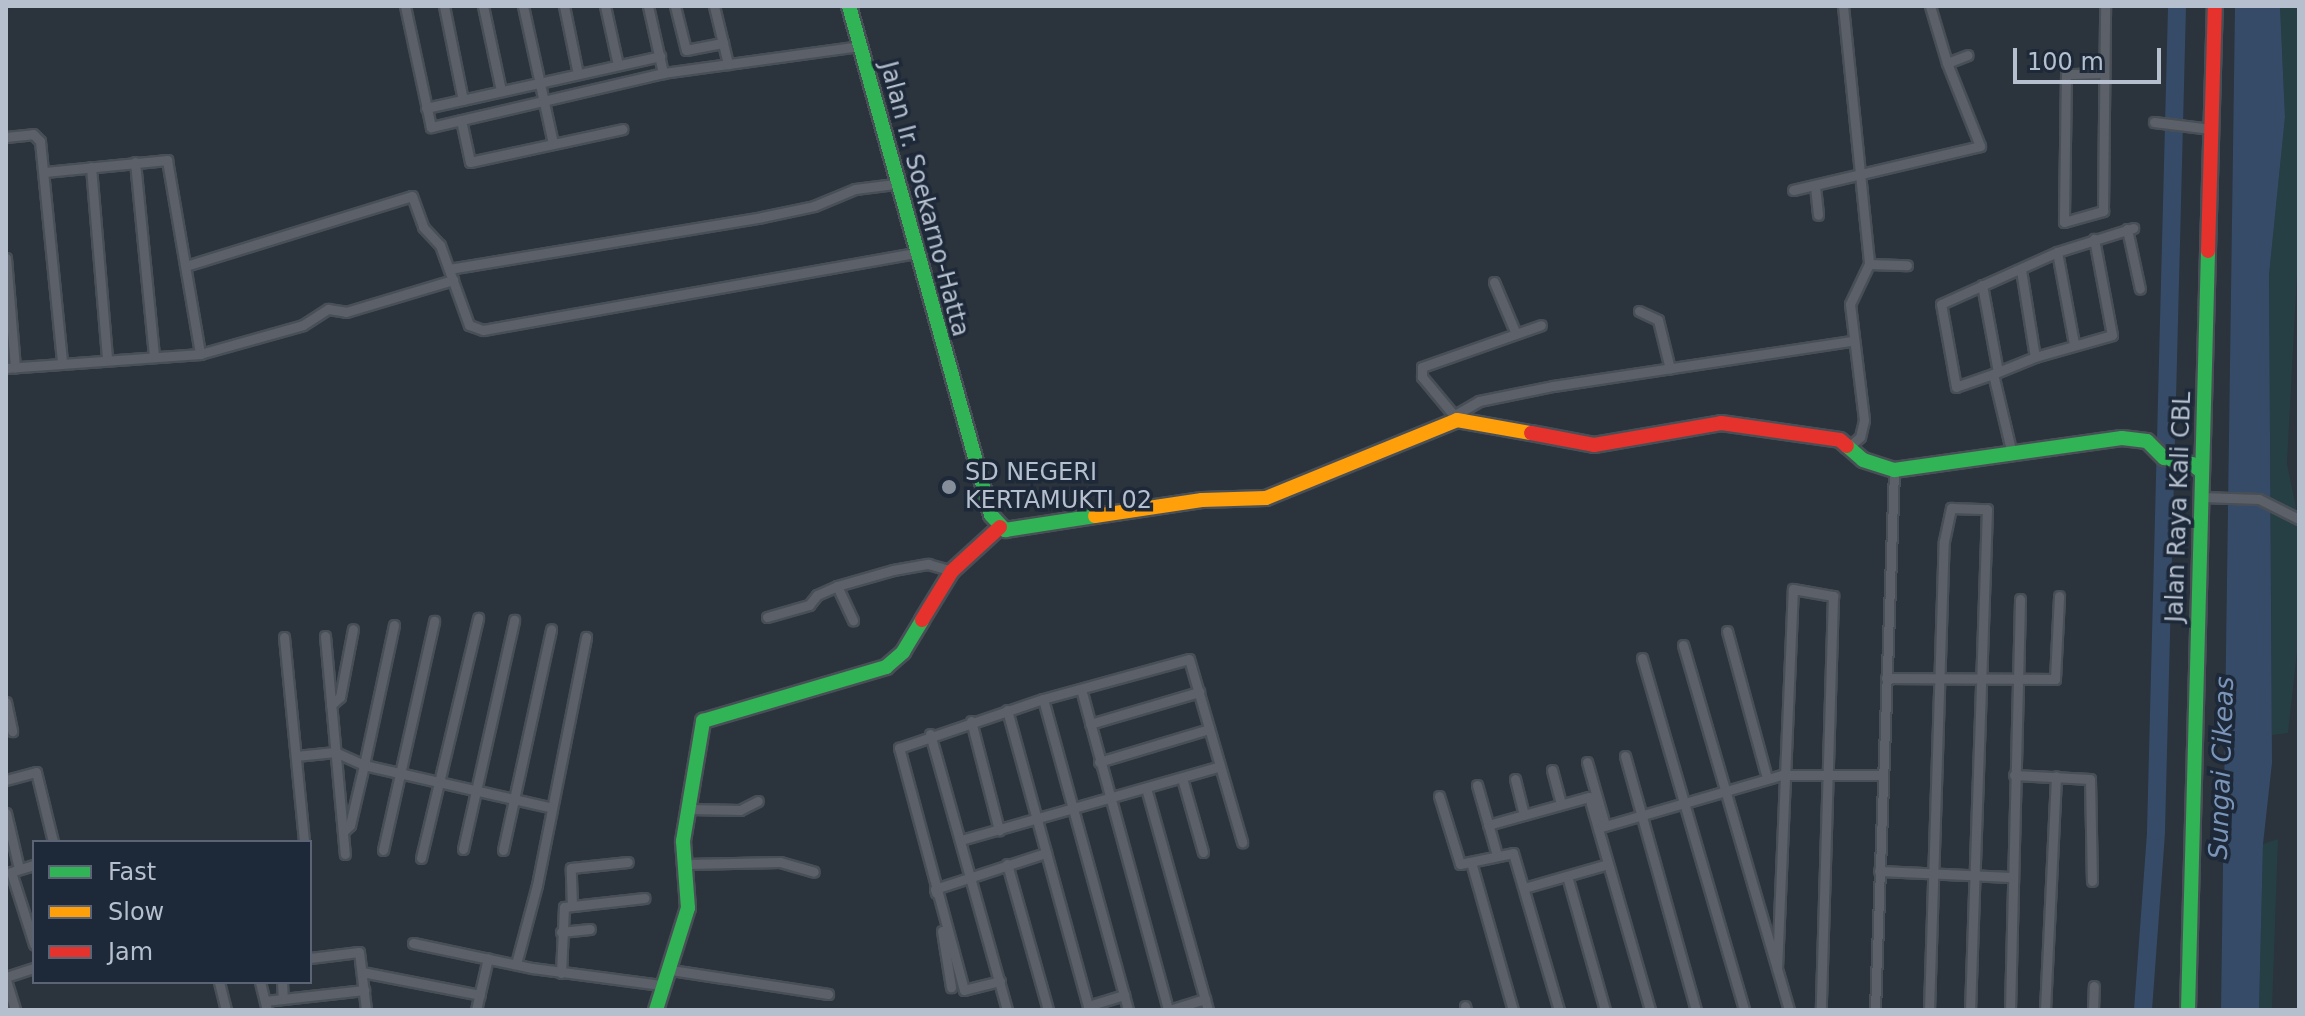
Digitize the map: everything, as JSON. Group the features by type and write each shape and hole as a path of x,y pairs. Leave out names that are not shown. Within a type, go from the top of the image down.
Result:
{"main road":[{"name":"Jalan Ir. Soekarno-Hatta","path":"849,6 959,411 991,515 1000,527"},
{"name":"Jalan Raya Kali CBL","path":"2188,1010 2206,498 2202,472 2215,6"},
{"path":"656,1010 661,985 671,970 688,908 683,841 703,721 886,667 903,652 952,571 1000,527 1202,500 1266,498 1452,420 1586,445 1721,423 1840,440 1853,450 1894,470 2011,450 2122,438 2147,441 2164,458 2202,472"}],"street":[{"path":"405,6 431,127 663,73 860,46"},
{"path":"444,6 463,100"},
{"path":"483,6 501,91"},
{"path":"523,6 553,144"},
{"path":"564,6 578,74"},
{"path":"605,6 618,65"},
{"path":"648,6 663,73"},
{"path":"675,6 686,50 723,43"},
{"path":"714,6 728,64"},
{"path":"1843,6 1869,264 1850,304 1852,341 1864,420 1853,450"},
{"path":"2104,73 2066,74 2064,222 2103,211 2105,6"},
{"path":"1793,190 1858,178 1980,146 1947,63 1934,7"},
{"path":"1947,63 1968,55"},
{"path":"426,108 660,56"},
{"path":"461,120 470,162 622,129"},
{"path":"2154,122 2211,129"},
{"path":"6,137 38,136 45,172 62,363"},
{"path":"45,172 167,160 189,265 200,354"},
{"path":"135,162 154,356"},
{"path":"91,167 107,359"},
{"path":"449,269 774,214 814,206 855,189 895,184"},
{"path":"1815,186 1818,215"},
{"path":"189,265 412,196 423,227 440,245 469,325 483,330 915,253"},
{"path":"2094,239 2112,335 2074,344 1956,387 1941,304 2057,252 2094,239 2130,228 2140,289"},
{"path":"2057,252 2074,344"},
{"path":"6,258 10,368 200,354 303,325 328,309 346,312 453,280"},
{"path":"1869,264 1907,265"},
{"path":"2021,270 2035,357"},
{"path":"1494,282 1516,334"},
{"path":"1982,285 2011,450"},
{"path":"1639,311 1658,320 1670,369"},
{"path":"1541,325 1420,369 1452,420 1498,396 1852,341"},
{"path":"1875,1010 1894,470"},
{"path":"2206,498 2259,499 2299,519"},
{"path":"1929,1010 1944,541 1951,508 1987,509 1970,1010"},
{"path":"767,617 809,605 817,595 837,586 928,564 952,571"},
{"path":"837,586 853,621"},
{"path":"1777,968 1782,775 1793,589 1833,596 1831,774 1821,1010"},
{"path":"1886,678 1981,680 2058,677 2059,596"},
{"path":"2010,1010 2020,599"},
{"path":"421,858 478,618"},
{"path":"463,849 514,620"},
{"path":"383,850 434,621"},
{"path":"344,831 350,825 394,625"},
{"path":"331,705 340,697 353,629"},
{"path":"503,850 551,629"},
{"path":"1727,631 1767,778"},
{"path":"325,636 345,854"},
{"path":"284,637 304,840"},
{"path":"516,964 537,885 549,807 586,637"},
{"path":"1683,645 1789,1010"},
{"path":"1642,658 1744,1010"},
{"path":"1000,981 964,990 899,748 971,721 1189,659 1242,842"},
{"path":"1081,689 1168,1010 1205,999"},
{"path":"1090,724 1199,692"},
{"path":"1043,699 1128,1010"},
{"path":"6,702 12,731"},
{"path":"1007,710 1089,1008 1124,995"},
{"path":"971,721 999,830"},
{"path":"1099,762 1209,729"},
{"path":"930,734 1007,1010"},
{"path":"296,756 335,752 364,765 549,807"},
{"path":"1625,756 1696,1010"},
{"path":"1587,762 1608,864 1650,1010"},
{"path":"961,840 1220,766"},
{"path":"1552,770 1561,804"},
{"path":"6,780 36,772 53,840"},
{"path":"1602,827 1782,775 1883,775"},
{"path":"2014,775 2091,780 2092,881"},
{"path":"2045,1010 2056,776"},
{"path":"1182,778 1203,852"},
{"path":"1515,779 1524,815"},
{"path":"1477,785 1497,855"},
{"path":"1146,788 1208,1010"},
{"path":"1439,796 1458,862 1513,853 1559,1010"},
{"path":"1488,825 1589,797 1602,827"},
{"path":"689,809 740,810 758,801"},
{"path":"6,813 12,872 32,936"},
{"path":"935,889 1046,853"},
{"path":"572,906 571,868 628,862"},
{"path":"687,864 780,862 814,872"},
{"path":"1471,862 1513,1010"},
{"path":"1007,864 1048,1010"},
{"path":"1524,888 1608,864"},
{"path":"12,872 32,866"},
{"path":"1879,871 2011,877"},
{"path":"1567,876 1605,1010"},
{"path":"935,889 951,987"},
{"path":"561,973 564,907 644,898"},
{"path":"561,932 590,929"},
{"path":"413,943 530,968 661,985"},
{"path":"312,958 359,952 366,1010"},
{"path":"476,1010 488,958"},
{"path":"15,1010 6,979 32,969"},
{"path":"671,970 828,994"},
{"path":"362,972 480,995"},
{"path":"220,984 226,1010"},
{"path":"260,984 266,1006 283,999 364,990"},
{"path":"282,984 283,999"},
{"path":"2093,1010 2094,986"}],"green space":[{"path":"2280,6 2299,6 2299,237 2287,464 2299,522 2299,634 2288,733 2272,735 2269,275 2285,117"},
{"path":"2278,839 2272,1010 2259,1010 2263,844"}],"water":[{"path":"2235,6 2280,6 2285,117 2269,275 2272,763 2263,844 2259,1010 2221,1010"}],"waterway":[{"path":"2143,1010 2156,831 2177,6"}],"traffic: fast":[{"path":"849,6 991,515 1005,530 1095,516"},
{"path":"2188,1010 2208,251"},
{"path":"1847,446 1863,460 1894,470 2122,438 2147,441 2164,458 2192,464 2202,472"},
{"path":"656,1010 688,908 683,841 703,721 886,667 903,652 922,620"}],"traffic: slow":[{"path":"1095,516 1202,500 1266,498 1457,420 1531,433"}],"traffic: jam":[{"path":"2208,251 2215,6"},
{"path":"1531,433 1594,445 1721,423 1840,440 1847,446"},
{"path":"922,620 952,571 1000,527"}],"place":[{"name":"SD NEGERI KERTAMUKTI 02","path":"949,487"}],"water label":[{"name":"Sungai Cikeas","path":"2222,768"}]}
